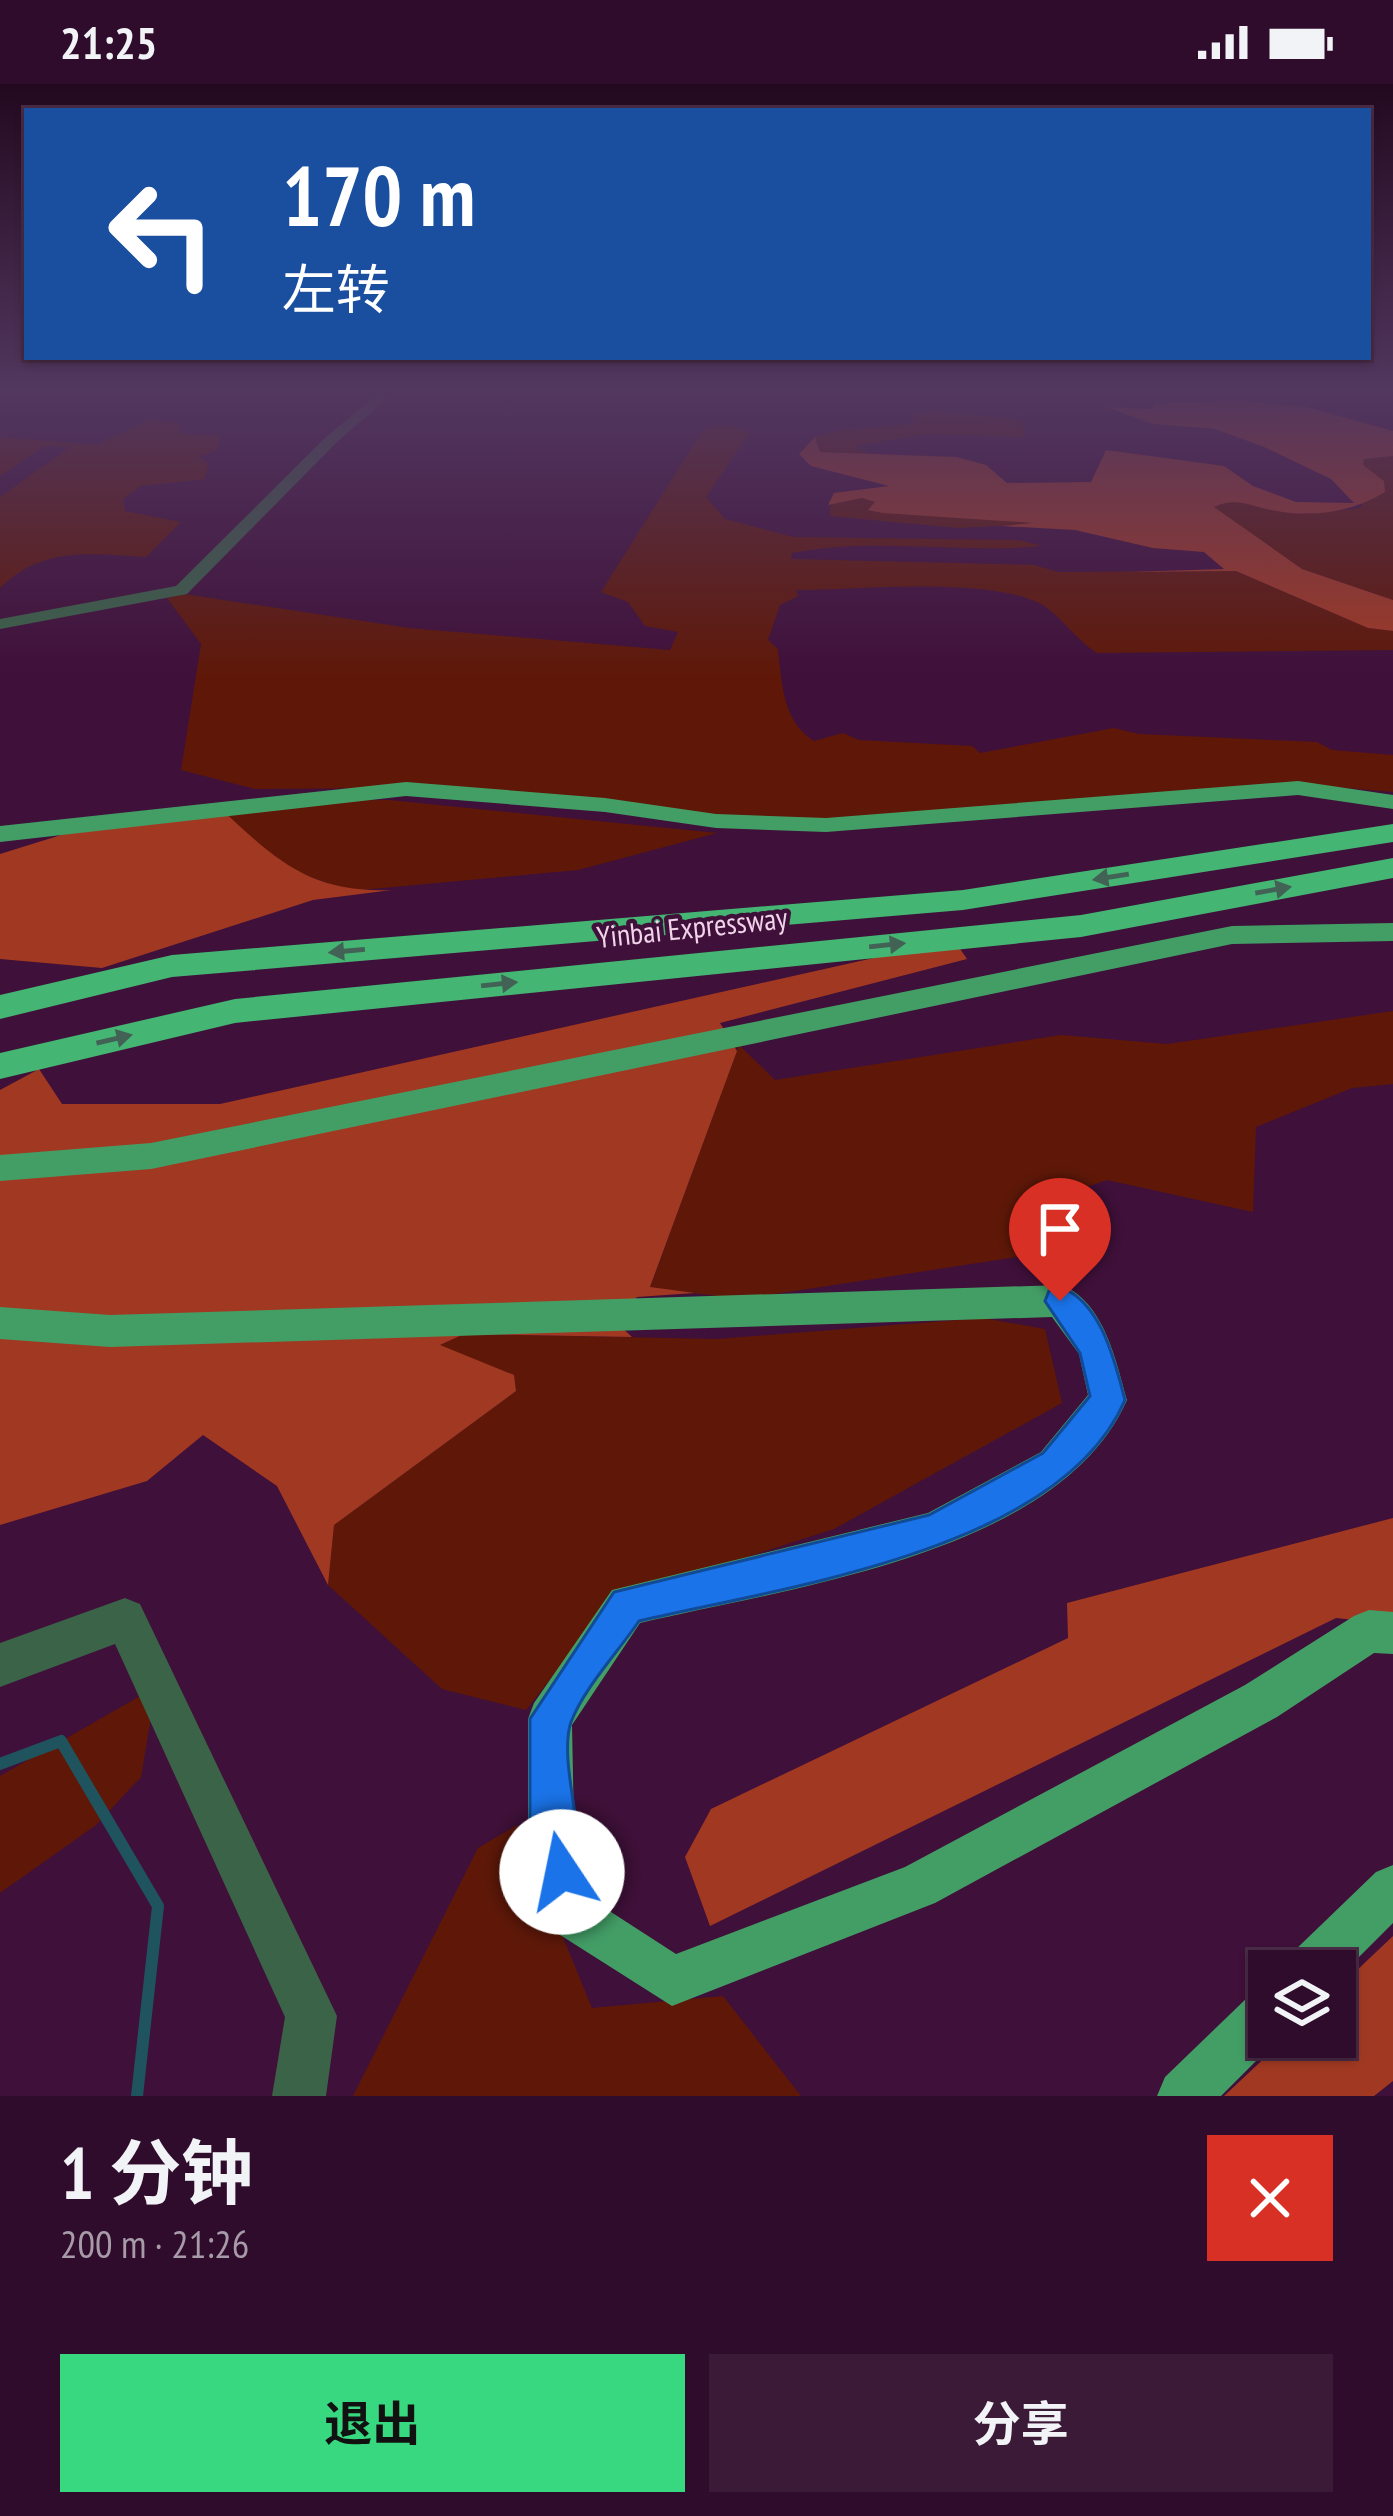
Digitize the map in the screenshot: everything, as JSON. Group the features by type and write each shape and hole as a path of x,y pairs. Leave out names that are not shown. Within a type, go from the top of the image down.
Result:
{"highway":[{"name":"Yinbai Expressway","path":"0,1007 172,966 963,899 1393,833"},
{"name":"Yinbai Expressway","path":"0,1066 235,1010 1081,926 1393,868"}],"main road":[{"path":"0,833 406,789 604,805 716,821 826,825 1298,788 1393,802"},
{"path":"0,1168 151,1156 1232,935 1393,932"},
{"path":"0,1323 110,1331 1060,1301 1094,1347 1108,1400 1055,1466 934,1532 627,1605 550,1719 551,1827 574,1916 672,1981 919,1886 1261,1700 1369,1631 1393,1634"},
{"path":"1331,1950 1393,1888"},
{"path":"1184,2096 1248,2033"}],"street":[{"path":"0,624 181,590 283,488"},
{"path":"0,1665 125,1619 310,2016 299,2096"}],"shaded area":[{"path":"13,488 138,488 123,499 125,511 181,522 146,557 87,554 50,559 16,574 0,588 0,497"},
{"path":"666,488 712,488 706,497 725,519 794,537 1018,540 1042,546 854,546 792,553 791,559 1034,565 1058,572 1236,571 1368,628 1393,631 1393,650 1097,653 1041,604 1017,595 956,587 796,590 798,596 780,605 768,640 778,649 783,688 795,723 814,741 843,733 859,740 972,746 980,753 1114,728 1139,734 1317,742 1332,750 1393,755 1393,792 1289,783 827,819 646,815 389,788 255,789 181,770 201,644 167,598 184,594 409,628 670,650 678,632 645,626 628,602 601,592"},
{"path":"874,488 1258,488 1296,502 1354,503 1340,488 1385,488 1372,499 1315,513 1236,502 1214,507 1302,569 1393,600 1393,631 1368,628 1236,571 1126,572 1224,569 1204,552 1153,548 1075,530 1001,526 1033,523 883,513 868,510 875,502 862,498 828,505 834,493"},
{"path":"1378,488 1393,488 1393,600 1302,569 1212,507 1232,500 1307,514 1359,508"},
{"path":"862,498 876,502 869,509 1041,524 958,528 830,516 831,502"},
{"path":"389,800 717,833 578,870 350,891 285,868 219,808 251,801"},
{"path":"220,808 297,870 339,886 392,890 313,900 102,968 0,959 0,854 122,816"},
{"path":"954,940 967,959 720,1023 737,1051 650,1287 695,1293 637,1297 617,1323 632,1337 464,1334 440,1345 514,1375 516,1391 334,1525 328,1585 277,1486 203,1435 147,1481 0,1525 0,1090 39,1069 62,1104 220,1104"},
{"path":"1393,1011 1393,1084 1352,1088 1256,1127 1253,1212 1107,1180 1059,1196 1030,1255 743,1299 650,1288 739,1045 775,1080 1061,1035 1167,1044"},
{"path":"983,1318 1045,1329 1062,1403 834,1529 612,1600 526,1710 442,1689 328,1585 334,1525 516,1391 514,1375 438,1346 464,1334 717,1339"},
{"path":"1393,1518 1393,1624 1336,1618 710,1926 685,1857 711,1809 1068,1638 1067,1603"},
{"path":"156,1687 141,1777 96,1825 0,1893 0,1776"},
{"path":"517,1825 592,2008 723,1996 801,2096 353,2096 478,1848"},
{"path":"1393,1936 1393,2081 1374,2096 1224,2096 1265,2058 1356,2058 1356,1971"}],"waterway":[{"path":"0,1764 61,1741 158,1906 137,2096"}],"route":[{"path":"562,1872 551,1827 550,1719 627,1605 934,1532 1055,1466 1108,1400 1094,1347 1060,1301"}]}
